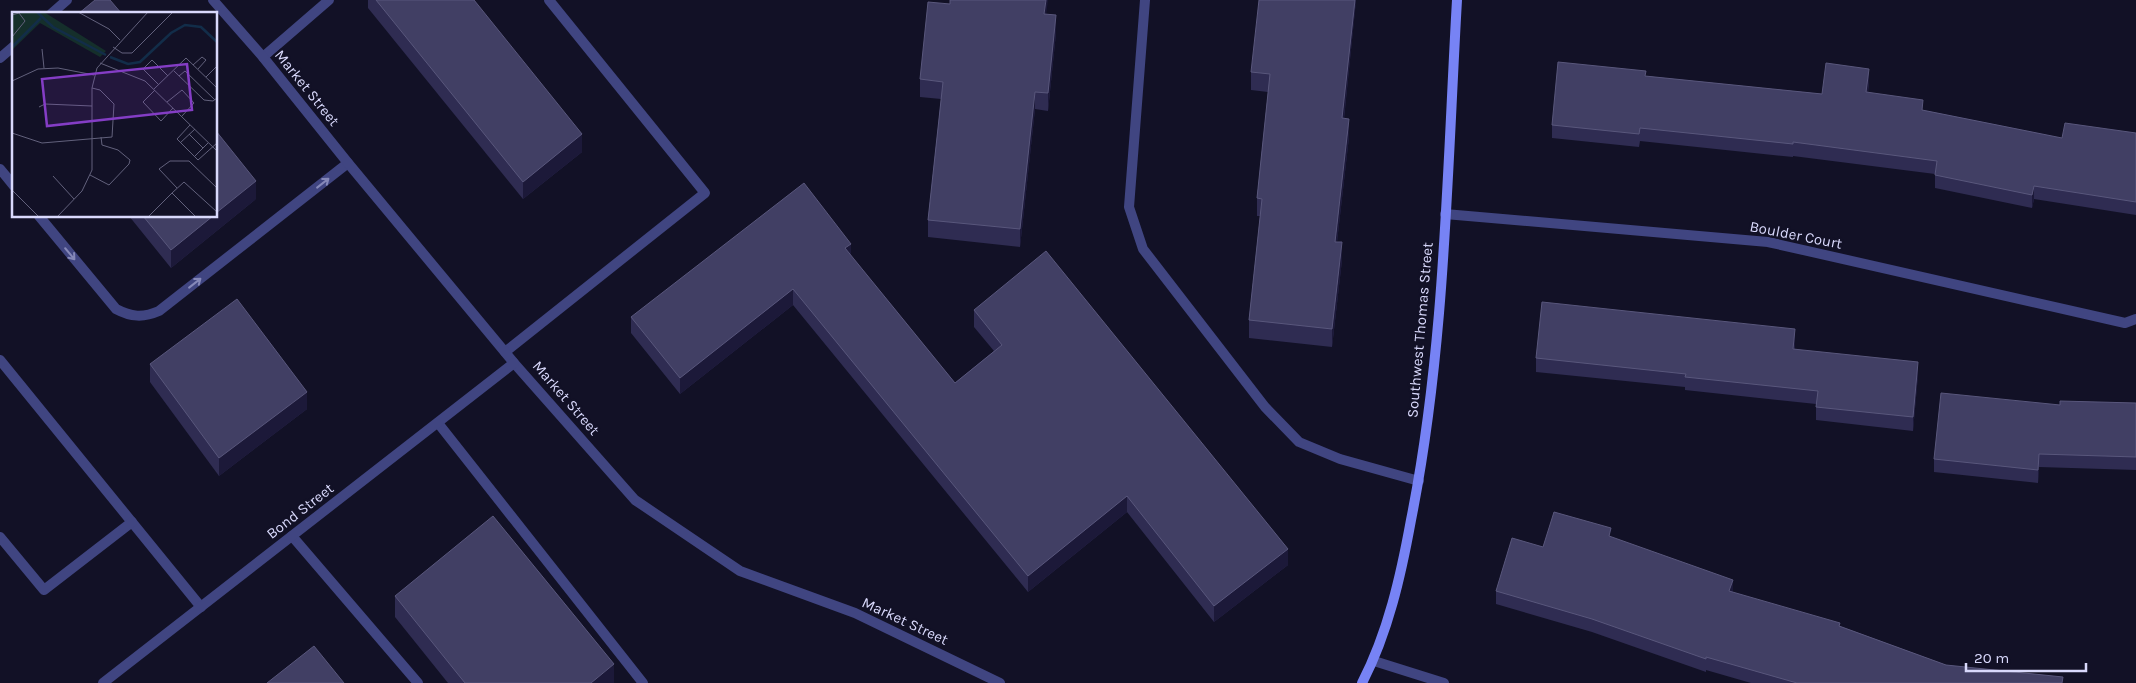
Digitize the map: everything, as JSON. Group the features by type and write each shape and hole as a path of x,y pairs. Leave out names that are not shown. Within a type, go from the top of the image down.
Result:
{"street":[{"path":"53,12 66,0"},
{"name":"Market Street","path":"213,0 263,57 348,163 514,363 635,500 740,571 855,614 1000,683"},
{"path":"263,57 329,0"},
{"path":"505,352 705,193 549,0"},
{"path":"1145,0 1129,207 1143,248 1265,407 1298,442 1340,460 1419,480"},
{"name":"Southwest Thomas Street","path":"1362,683 1374,661 1401,572 1419,480 1436,354 1457,0"},
{"path":"0,58 12,48"},
{"path":"41,218 116,309 127,315 150,315 159,311 348,163"},
{"path":"0,169 12,184"},
{"name":"Boulder Court","path":"1444,214 1768,242 2125,323 2136,319"},
{"path":"0,360 201,607"},
{"name":"Bond Street","path":"103,683 514,363"},
{"path":"438,423 643,683"},
{"path":"0,537 44,590 132,522"},
{"path":"292,536 418,683"},
{"path":"1374,661 1444,683"}],"building":[{"path":"95,0 110,0 120,12 80,12"},
{"path":"376,0 474,0 582,134 523,182"},
{"path":"950,0 1046,0 1044,14 1056,15 1048,93 1035,92 1020,229 928,220 943,82 920,79 928,2 950,4"},
{"path":"1259,0 1355,0 1342,118 1349,119 1335,242 1342,242 1332,329 1249,320 1262,199 1257,198 1270,74 1251,72"},
{"path":"1558,62 1646,71 1645,76 1822,94 1826,63 1869,69 1866,92 1923,100 1922,110 2062,138 2065,123 2136,133 2136,202 2034,186 2032,195 1935,175 1937,161 1793,142 1793,144 1640,128 1639,134 1552,125"},
{"path":"218,134 256,181 218,211"},
{"path":"804,183 851,244 845,248 955,383 1002,345 974,310 1046,251 1288,549 1214,606 1127,496 1028,576 793,289 680,378 631,317"},
{"path":"145,218 211,218 171,250"},
{"path":"237,299 307,392 219,458 150,364"},
{"path":"1542,302 1795,329 1793,349 1918,362 1913,417 1816,407 1818,391 1685,377 1686,374 1536,358"},
{"path":"1941,393 2060,405 2060,401 2136,403 2136,457 2039,454 2038,470 1934,459"},
{"path":"1554,512 1611,528 1609,536 1733,580 1729,591 1840,623 1839,626 1946,665 2063,677 2062,683 1797,683 1706,657 1706,659 1592,619 1496,591 1512,538 1543,547"},
{"path":"493,516 614,664 591,683 465,683 395,596"},
{"path":"314,646 344,683 267,683"}]}
